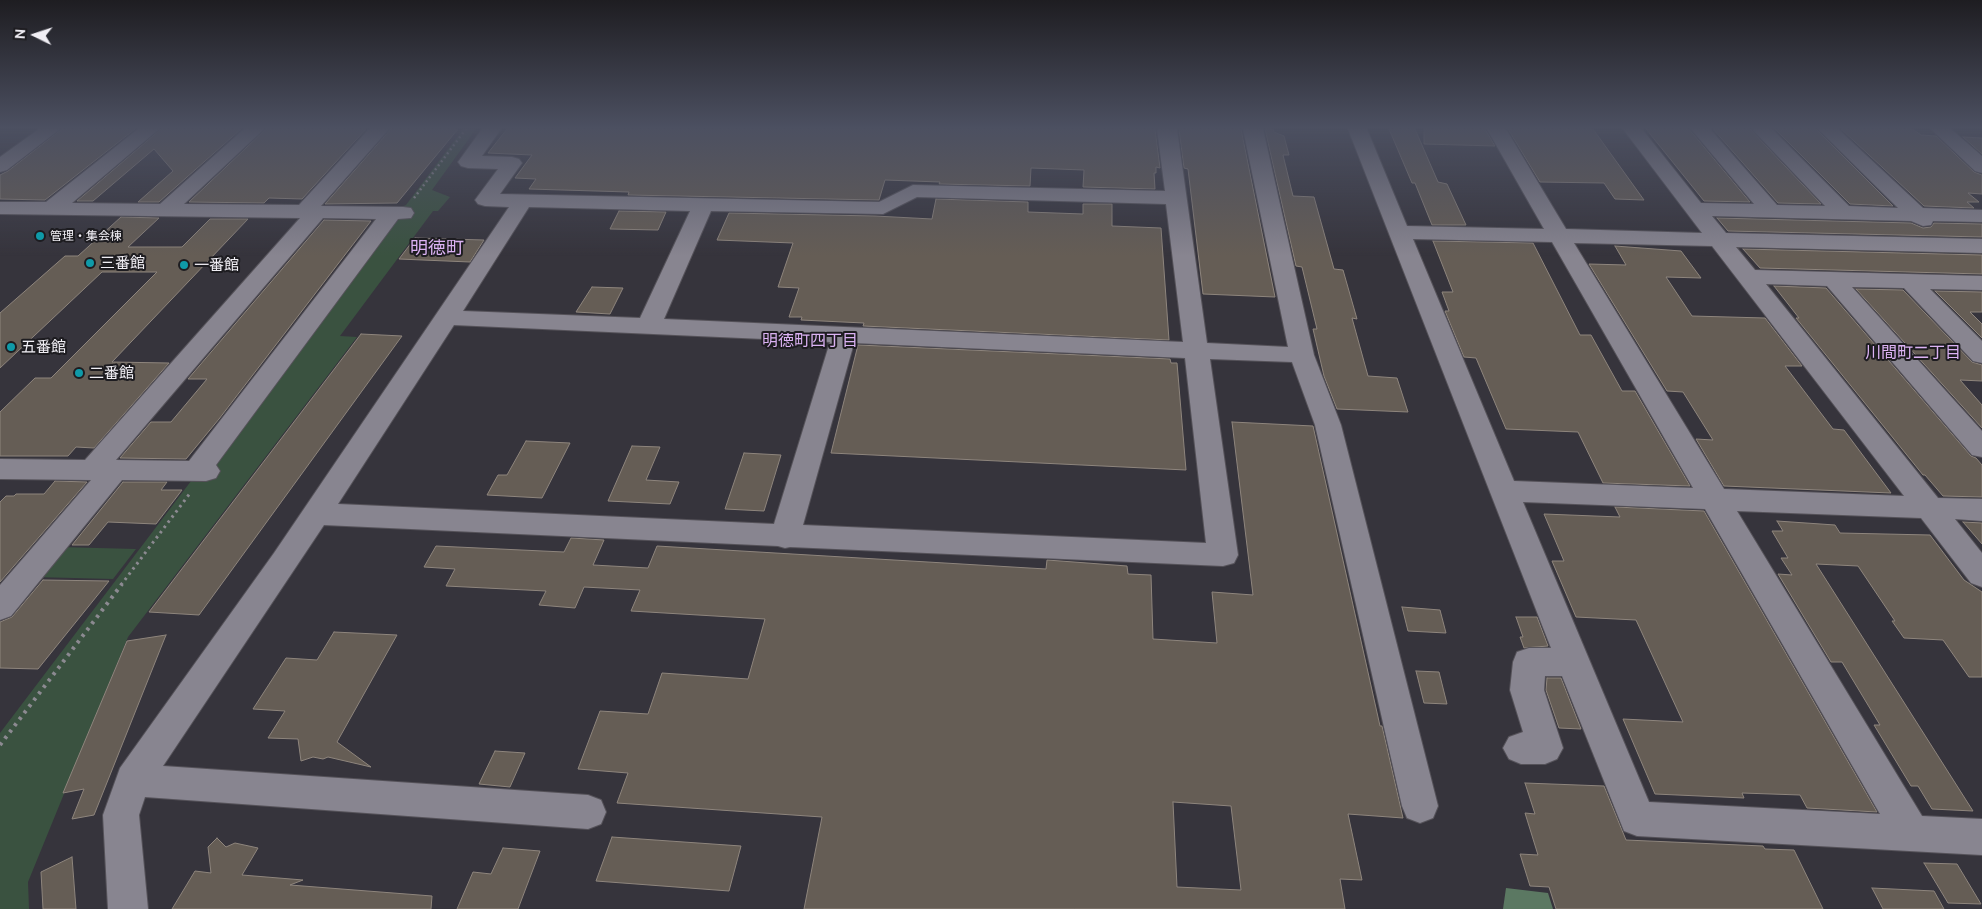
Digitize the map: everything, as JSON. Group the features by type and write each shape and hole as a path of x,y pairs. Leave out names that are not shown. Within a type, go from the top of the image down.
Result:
{"street":[{"path":"50,209 97,171"},
{"path":"166,210 208,171"},
{"path":"0,606 103,470 344,171"},
{"path":"506,171 485,200 883,208 913,191 1176,198"},
{"path":"316,514 1223,556 1173,171"},
{"path":"1262,171 1302,355 1328,425 1420,806"},
{"path":"1373,171 1637,819 1982,837"},
{"path":"1521,171 1912,834"},
{"path":"1665,171 1982,575"},
{"path":"1737,171 1771,211"},
{"path":"1803,171 1843,212"},
{"path":"1872,171 1982,276"},
{"path":"128,909 120,815 133,780 316,514 524,201"},
{"path":"649,326 703,204"},
{"path":"0,208 397,213 202,471 0,469"},
{"path":"1695,209 1982,216"},
{"path":"1398,232 1982,246"},
{"path":"1749,277 1982,283"},
{"path":"1834,280 1982,448"},
{"path":"1911,282 1982,355"},
{"path":"446,317 1302,355"},
{"path":"785,537 844,335"},
{"path":"1504,491 1982,510"},
{"path":"1521,748 1545,748 1527,690 1529,662 1573,662"},
{"path":"133,780 588,812"}],"green space":[{"path":"431,171 445,171 432,190 450,197 438,211 433,211 340,336 357,337 128,637 28,882 29,909 0,909 0,733 398,208 406,205"},
{"path":"59,547 136,549 113,579 34,577"},
{"path":"1506,888 1548,893 1553,909 1503,909"}],"building":[{"path":"7,171 81,171 45,200 0,199 0,175"},
{"path":"112,171 128,171 93,201 77,201"},
{"path":"173,171 193,171 159,202 138,202"},
{"path":"221,171 327,171 302,199 269,198 264,203 189,202"},
{"path":"354,171 423,171 397,203 325,204"},
{"path":"520,171 1031,171 1030,186 939,184 940,182 885,180 879,200 628,195 629,192 529,189 536,179 515,178"},
{"path":"1084,171 1156,171 1154,173 1155,189 1083,187"},
{"path":"1188,171 1250,171 1275,297 1203,294"},
{"path":"1275,171 1287,171 1293,196 1314,197 1334,269 1343,270 1357,319 1352,318 1368,376 1397,378 1408,412 1337,409 1324,376 1313,329 1317,329 1302,267 1296,266"},
{"path":"1407,171 1433,171 1438,182 1447,184 1466,225 1432,225 1415,183 1412,183"},
{"path":"1534,171 1623,171 1644,200 1615,199 1604,183 1540,182"},
{"path":"1680,171 1724,171 1750,202 1704,201"},
{"path":"1750,171 1790,171 1821,204 1778,203"},
{"path":"1817,171 1858,171 1893,206 1850,204"},
{"path":"1887,171 1973,171 1982,175 1982,194 1968,193 1979,202 1967,202 1974,208 1924,206"},
{"path":"936,199 1028,202 1028,212 1083,214 1083,204 1112,204 1112,226 1161,228 1169,340 863,326 864,323 801,320 802,317 789,317 799,288 778,287 793,243 717,240 729,213 932,219"},
{"path":"619,211 666,212 658,230 610,229"},
{"path":"121,217 159,218 128,247 182,247 210,219 248,219 112,362 169,363 94,448 76,447 68,456 0,456 0,412 35,378 51,378 157,272 102,272 0,368 0,313 65,256 78,256"},
{"path":"1717,218 1911,223 1923,228 1931,227 1934,223 1982,224 1982,237 1728,231"},
{"path":"324,220 371,221 219,419 186,459 120,458 151,422 171,422 207,379 188,379"},
{"path":"415,238 484,240 470,262 399,259"},
{"path":"1433,241 1533,243 1580,335 1591,335 1622,391 1635,391 1690,486 1603,483 1578,432 1506,429 1476,358 1464,357 1445,311 1449,311 1442,292 1453,292"},
{"path":"1615,246 1681,251 1701,278 1666,277 1692,316 1765,318 1802,366 1785,366 1833,429 1844,430 1891,493 1724,486 1696,439 1713,440 1683,392 1667,391 1589,264 1626,265"},
{"path":"1743,249 1982,255 1982,274 1760,268"},
{"path":"1774,286 1826,288 1971,456 1976,458 1982,465 1982,497 1943,496 1923,475 1796,318 1799,318"},
{"path":"592,287 623,288 610,314 576,312"},
{"path":"1856,289 1903,290 1972,362 1982,365 1982,381 1960,380 1982,405 1982,428"},
{"path":"1935,291 1982,292 1982,312 1970,312 1982,324 1982,338"},
{"path":"361,334 402,336 199,615 149,612"},
{"path":"858,345 1170,359 1171,363 1177,363 1186,470 831,453"},
{"path":"1232,422 1313,426 1380,726 1382,726 1403,818 1348,814 1362,880 1340,879 1345,909 804,909 822,817 617,803 628,773 578,769 600,711 648,714 662,673 748,679 765,619 631,611 640,590 584,587 575,608 539,605 546,591 446,586 455,569 424,567 436,546 564,552 571,538 604,540 593,565 648,568 657,546 1046,569 1047,560 1127,566 1128,574 1151,575 1153,639 1217,643 1212,592 1253,595","holes":["1173,802 1231,806 1241,890 1177,887"]},
{"path":"526,441 570,443 542,498 487,495 498,475 507,475"},
{"path":"632,446 660,447 646,480 679,482 670,504 608,501"},
{"path":"744,453 781,455 764,511 725,509"},
{"path":"55,481 87,482 0,582 0,502 6,496 14,496 16,494 44,494"},
{"path":"123,482 167,482 161,490 182,490 156,524 108,522 89,545 72,545"},
{"path":"1615,507 1704,511 1877,812 1807,808 1800,795 1742,793 1744,798 1655,794 1623,719 1683,722 1636,620 1576,617 1552,561 1564,561 1544,514 1620,517"},
{"path":"1777,521 1835,525 1840,533 1930,535 1964,580 1982,592 1982,677 1969,677 1943,640 1904,638 1892,621 1895,621 1858,566 1816,564 1973,811 1932,809 1918,786 1911,786 1874,725 1880,725 1842,662 1831,662 1778,574 1792,575 1781,558 1788,558 1772,531 1783,531"},
{"path":"1963,522 1982,523 1982,544"},
{"path":"43,580 109,581 38,669 0,668 0,622 12,617"},
{"path":"1402,607 1440,610 1446,633 1408,631"},
{"path":"1516,617 1537,617 1548,646 1524,648 1520,637 1523,637"},
{"path":"334,632 397,635 337,742 371,767 328,757 323,759 313,757 301,761 298,739 268,738 285,711 253,709 286,658 317,660"},
{"path":"166,635 94,815 72,819 84,789 63,793 127,641"},
{"path":"1416,671 1439,672 1447,704 1424,703"},
{"path":"1547,678 1561,678 1581,729 1559,728 1546,690"},
{"path":"495,751 525,753 510,787 479,784"},
{"path":"1525,783 1604,786 1626,840 1763,846 1765,849 1794,850 1823,909 1556,909 1549,887 1530,886 1520,854 1538,855 1525,813 1535,814"},
{"path":"612,837 741,846 729,891 596,881"},
{"path":"217,838 226,847 235,843 258,848 242,875 303,880 290,885 432,896 431,909 172,909 195,871 211,873 208,847"},
{"path":"503,848 540,851 518,909 457,909 473,872 491,874"},
{"path":"72,857 76,909 43,909 41,872"},
{"path":"1924,863 1957,864 1981,904 1948,903"},
{"path":"1872,888 1934,891 1944,909 1883,909"}],"place":[{"name":"管理・集会棟","path":"40,236"},
{"name":"三番館","path":"90,263"},
{"name":"一番館","path":"184,265"},
{"name":"五番館","path":"11,347"},
{"name":"二番館","path":"79,373"}],"district":[{"name":"明徳町","path":"437,248"},
{"name":"明徳町四丁目","path":"810,341"},
{"name":"川間町二丁目","path":"1913,353"}]}
